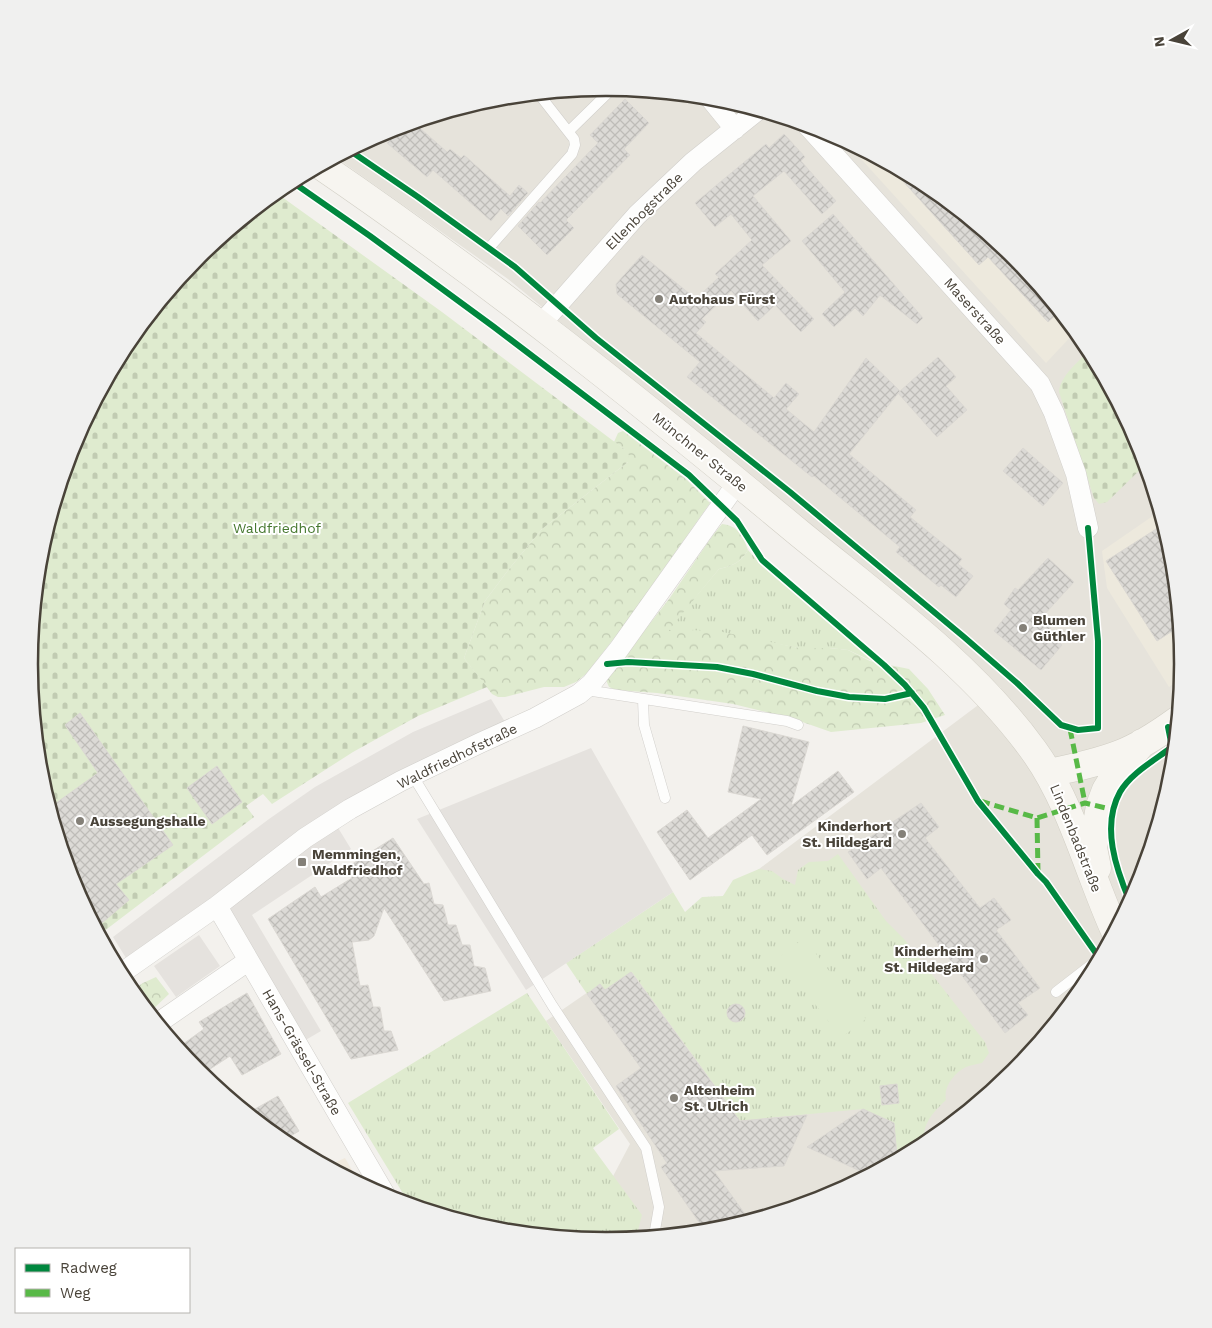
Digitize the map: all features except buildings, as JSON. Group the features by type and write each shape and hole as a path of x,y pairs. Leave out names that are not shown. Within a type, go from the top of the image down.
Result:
{"street":[{"path":"716,106 735,129"},
{"name":"Ellenbogstraße","path":"541,324 637,215 693,162 752,115"},
{"name":"Maserstraße","path":"817,137 1040,384 1054,413 1074,467 1088,528"},
{"name":"Münchner Straße","path":"326,170 541,324 738,482 891,609 956,665 988,697 1015,726 1049,773"},
{"name":"Waldfriedhofstraße","path":"127,969 217,906 305,838 350,809 412,776 535,718 585,690 630,634 738,482"},
{"path":"1049,773 1106,759 1142,743 1171,724"},
{"path":"1109,920 1093,848 1098,812 1106,790 1117,772 1142,743"},
{"name":"Lindenbadstraße","path":"1049,773 1065,808 1109,920"},
{"name":"Hans-Grässel-Straße","path":"217,906 379,1185"},
{"path":"163,1020 248,961"}],"lane":[{"path":"569,132 606,96"},
{"path":"489,248 572,154 575,146 574,139 543,99"},
{"path":"585,690 787,720 798,724"},
{"path":"643,700 644,725 665,798"},
{"path":"412,776 552,1005 646,1148 659,1207 655,1230"},
{"path":"1056,992 1085,969"}],"shaded area":[{"path":"569,97 643,97 717,106 789,126 824,139 890,172 922,191 952,213 1008,262 1057,318 1079,348 1116,413 1144,481 1164,553 1170,590 1174,664 1170,738 1164,775 1144,847 1131,882 1116,915 1079,980 1057,1010 1008,1066 952,1115 922,1137 857,1174 824,1189 789,1202 717,1222 643,1231 584,1231 630,1144 546,1021 672,934 1001,688 916,615 508,279 341,161 388,139 459,115 495,106"},
{"path":"856,154 922,191 952,213 1008,262 1033,289 1071,337 1046,363"},
{"path":"1154,515 1164,553 1170,590 1174,664 1173,684 1169,687 1107,588 1102,551"},
{"path":"491,699 510,730 332,818 351,849 252,915 321,1031 297,1045 217,906 131,966 113,937 269,819 315,787 413,732"},
{"path":"591,748 673,892 526,990 417,819"},
{"path":"199,935 220,966 176,997 154,966"},
{"path":"345,1158 354,1173 334,1163"}],"green space":[{"name":"Waldfriedhof","path":"282,197 442,312 624,449 629,455 628,462 542,529 485,601 464,658 487,687 418,716 353,752 272,804 263,794 246,806 254,817 105,931 81,882 68,847 48,775 39,701 39,627 48,553 57,517 81,446 114,380 133,348 179,289 231,237"},
{"path":"1084,356 1116,413 1140,470 1107,502 1099,504 1094,498 1059,392 1066,375"},
{"path":"623,431 687,480 710,503 622,628 587,673 576,682 564,687 544,687 498,697 492,694 464,658 485,601 542,529 628,462 624,449 614,442 618,433"},
{"path":"722,524 733,527 739,532 748,550 736,563 719,569 668,631 718,631 799,648 848,650 870,661 909,669 928,689 945,715 921,723 831,732 791,718 733,704 657,693 616,690 609,687 606,680 669,599"},
{"path":"748,550 763,567 874,662 848,650 799,648 767,642 667,631 719,569 736,563"},
{"path":"838,854 886,921 904,939 985,1042 989,1053 982,1063 966,1067 957,1073 948,1085 946,1100 929,1120 924,1136 897,1152 894,1123 863,1109 726,1122 735,1113 632,972 605,990 600,984 587,994 566,963 673,892 685,912 702,897 723,896 733,880 759,869 772,871 795,885 798,870 809,862 828,861"},
{"path":"804,938 866,1019 841,1038 779,957"},
{"path":"156,977 169,994 154,1008 138,986"},
{"path":"527,993 619,1129 593,1148 642,1215 638,1231 569,1231 532,1228 495,1222 459,1213 404,1195 348,1103"}],"marked path":[{"path":"1070,729 1085,803"},
{"path":"980,801 1037,818 1085,803 1114,810"},
{"path":"1037,818 1038,873"}],"cycle path":[{"path":"355,154 515,267 596,338 790,492 964,637 1017,683 1061,725 1078,730 1098,728 1098,641 1088,528"},
{"path":"298,186 494,327 689,475 737,521 762,560 905,685 924,708 978,801 1046,882 1095,952"},
{"path":"607,664 628,662 717,667 849,697 885,699 912,693"},
{"path":"1168,727 1170,737"},
{"path":"1126,892 1116,862 1111,833 1114,805 1120,792 1130,779 1168,750"}],"place":[{"name":"Autohaus Fürst","path":"659,299"},
{"name":"Blumen Güthler","path":"1023,628"},
{"name":"Aussegungshalle","path":"80,821"},
{"name":"Kinderhort St. Hildegard","path":"902,834"},
{"name":"Memmingen, Waldfriedhof","path":"302,862"},
{"name":"Kinderheim St. Hildegard","path":"984,959"},
{"name":"Altenheim St. Ulrich","path":"674,1098"}]}
